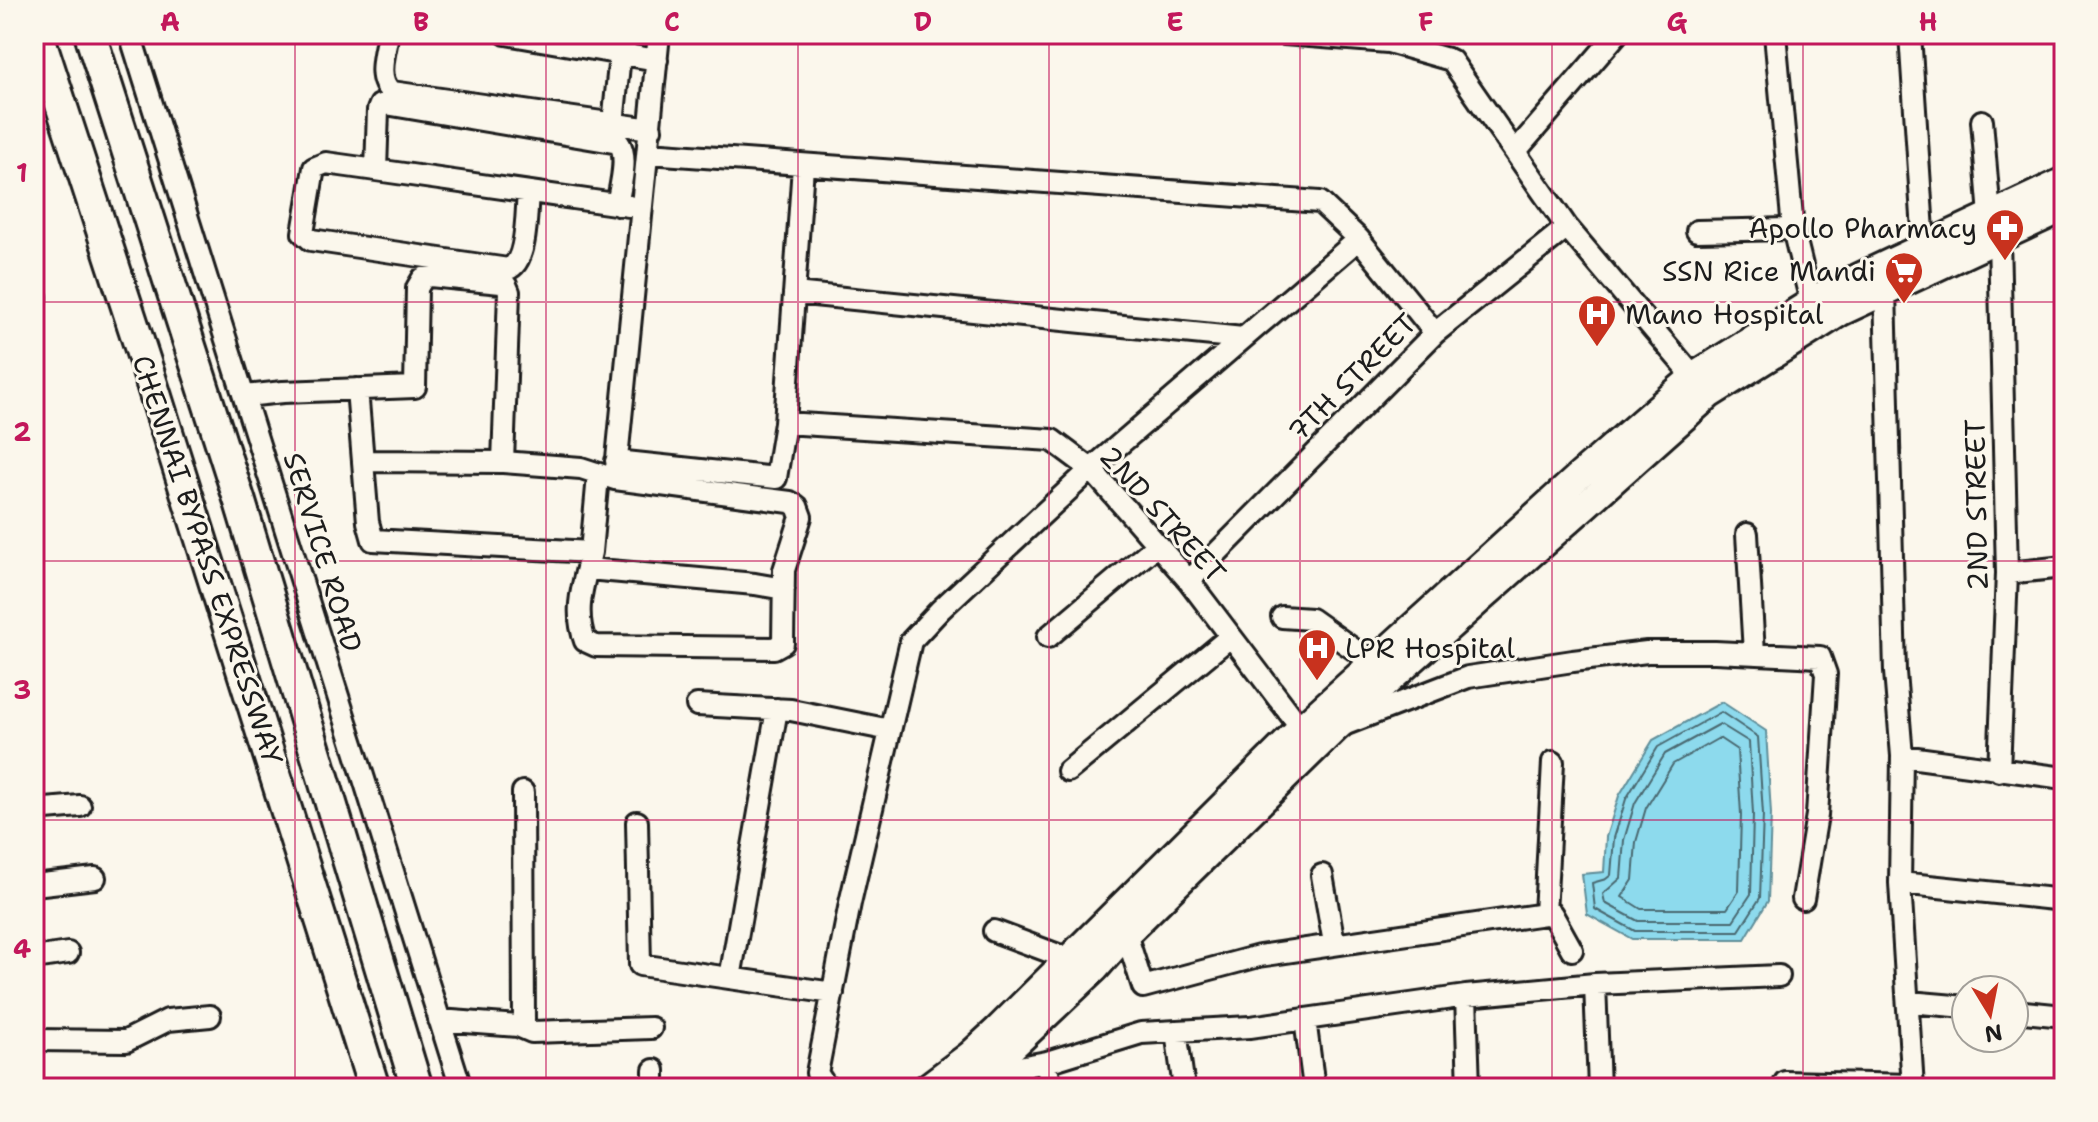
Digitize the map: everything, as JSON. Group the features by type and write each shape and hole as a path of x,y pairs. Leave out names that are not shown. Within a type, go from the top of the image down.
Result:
{"highway":[{"name":"CHENNAI BYPASS EXPRESSWAY","path":"38,34 151,380 374,1088"},
{"name":"CHENNAI BYPASS EXPRESSWAY","path":"90,34 236,487 417,1088"}],"main road":[{"path":"926,1088 970,1055 1308,738 1335,729 1701,385 1885,290 1995,227 2064,181"},
{"path":"975,1080 1096,968 1373,663 1701,385 1811,302 1875,268 1924,247 2064,208"}],"street":[{"name":"SERVICE ROAD","path":"130,34 461,1088"},
{"path":"388,34 382,79 384,87 392,92 633,126"},
{"path":"506,34 638,58"},
{"path":"364,461 503,462 581,468 610,472 790,502 797,506 801,517 784,570 783,643 774,648 596,646 585,641 580,628 578,607 610,472 649,153 633,126 638,58 659,34"},
{"path":"1284,34 1388,38 1451,60 1567,227 1701,385"},
{"path":"1515,152 1617,34"},
{"path":"1775,34 1793,229 1811,302"},
{"path":"1910,34 1924,247"},
{"path":"633,126 638,58"},
{"path":"376,170 378,110 380,105 386,104 619,143 623,147 623,160 617,205"},
{"name":"2ND STREET","path":"1982,121 1995,227 2007,573 1999,771"},
{"path":"649,153 1320,202 1359,239 1435,333"},
{"path":"528,192 520,258 508,269 306,237 303,228 314,168 326,163 643,207"},
{"path":"610,472 776,478 785,423 803,166"},
{"name":"7TH STREET","path":"1189,581 1435,333 1567,227"},
{"path":"1697,231 1793,229"},
{"path":"827,1088 817,1073 850,903 911,641 1091,469 1359,239"},
{"path":"245,396 415,387 417,288 423,278 430,276 506,285 509,292 503,462"},
{"path":"1785,1082 1913,1086 1900,883 1902,756 1894,656 1885,290"},
{"path":"794,293 1243,338"},
{"path":"357,389 368,522 373,540 589,560 784,589"},
{"name":"2ND STREET","path":"785,423 1052,440 1091,469 1189,581 1308,738"},
{"path":"1747,534 1754,653"},
{"path":"1048,637 1157,545"},
{"path":"2007,573 2064,567"},
{"path":"1282,617 1311,619 1373,663"},
{"path":"1068,771 1230,637"},
{"path":"1335,729 1468,677 1647,652 1820,657 1825,667 1817,815 1803,899"},
{"path":"697,705 777,709 890,730"},
{"path":"730,978 777,709"},
{"path":"1902,756 2064,778"},
{"path":"1545,914 1553,762"},
{"path":"518,1026 524,1023 523,792"},
{"path":"34,810 80,806"},
{"path":"637,822 640,965 833,993"},
{"path":"1322,875 1334,943"},
{"path":"34,885 95,878"},
{"path":"1900,883 2064,900"},
{"path":"1126,934 1143,987 1259,956 1545,914 1552,914 1572,950"},
{"path":"994,931 1069,959"},
{"path":"34,958 68,953"},
{"path":"975,1080 1141,1033 1250,1027 1466,996 1595,984 1779,976"},
{"path":"1595,984 1599,1088"},
{"path":"1466,996 1469,1088"},
{"path":"1909,1002 1950,1006"},
{"path":"2030,1013 2064,1016"},
{"path":"34,1040 126,1041 168,1020 210,1016"},
{"path":"1305,1019 1314,1088"},
{"path":"439,1020 518,1026 532,1032 651,1028"},
{"path":"1176,1031 1184,1088"},
{"path":"1047,1062 1050,1088"}],"water":[{"path":"1722,702 1766,731 1771,814 1768,901 1745,939 1632,939 1587,914 1582,874 1604,872 1606,837 1619,796 1653,740"}],"place":[{"name":"Apollo Pharmacy","path":"2005,262"},
{"name":"SSN Rice Mandi","path":"1904,305"},
{"name":"Mano Hospital","path":"1597,348"},
{"name":"LPR Hospital","path":"1317,682"}]}
